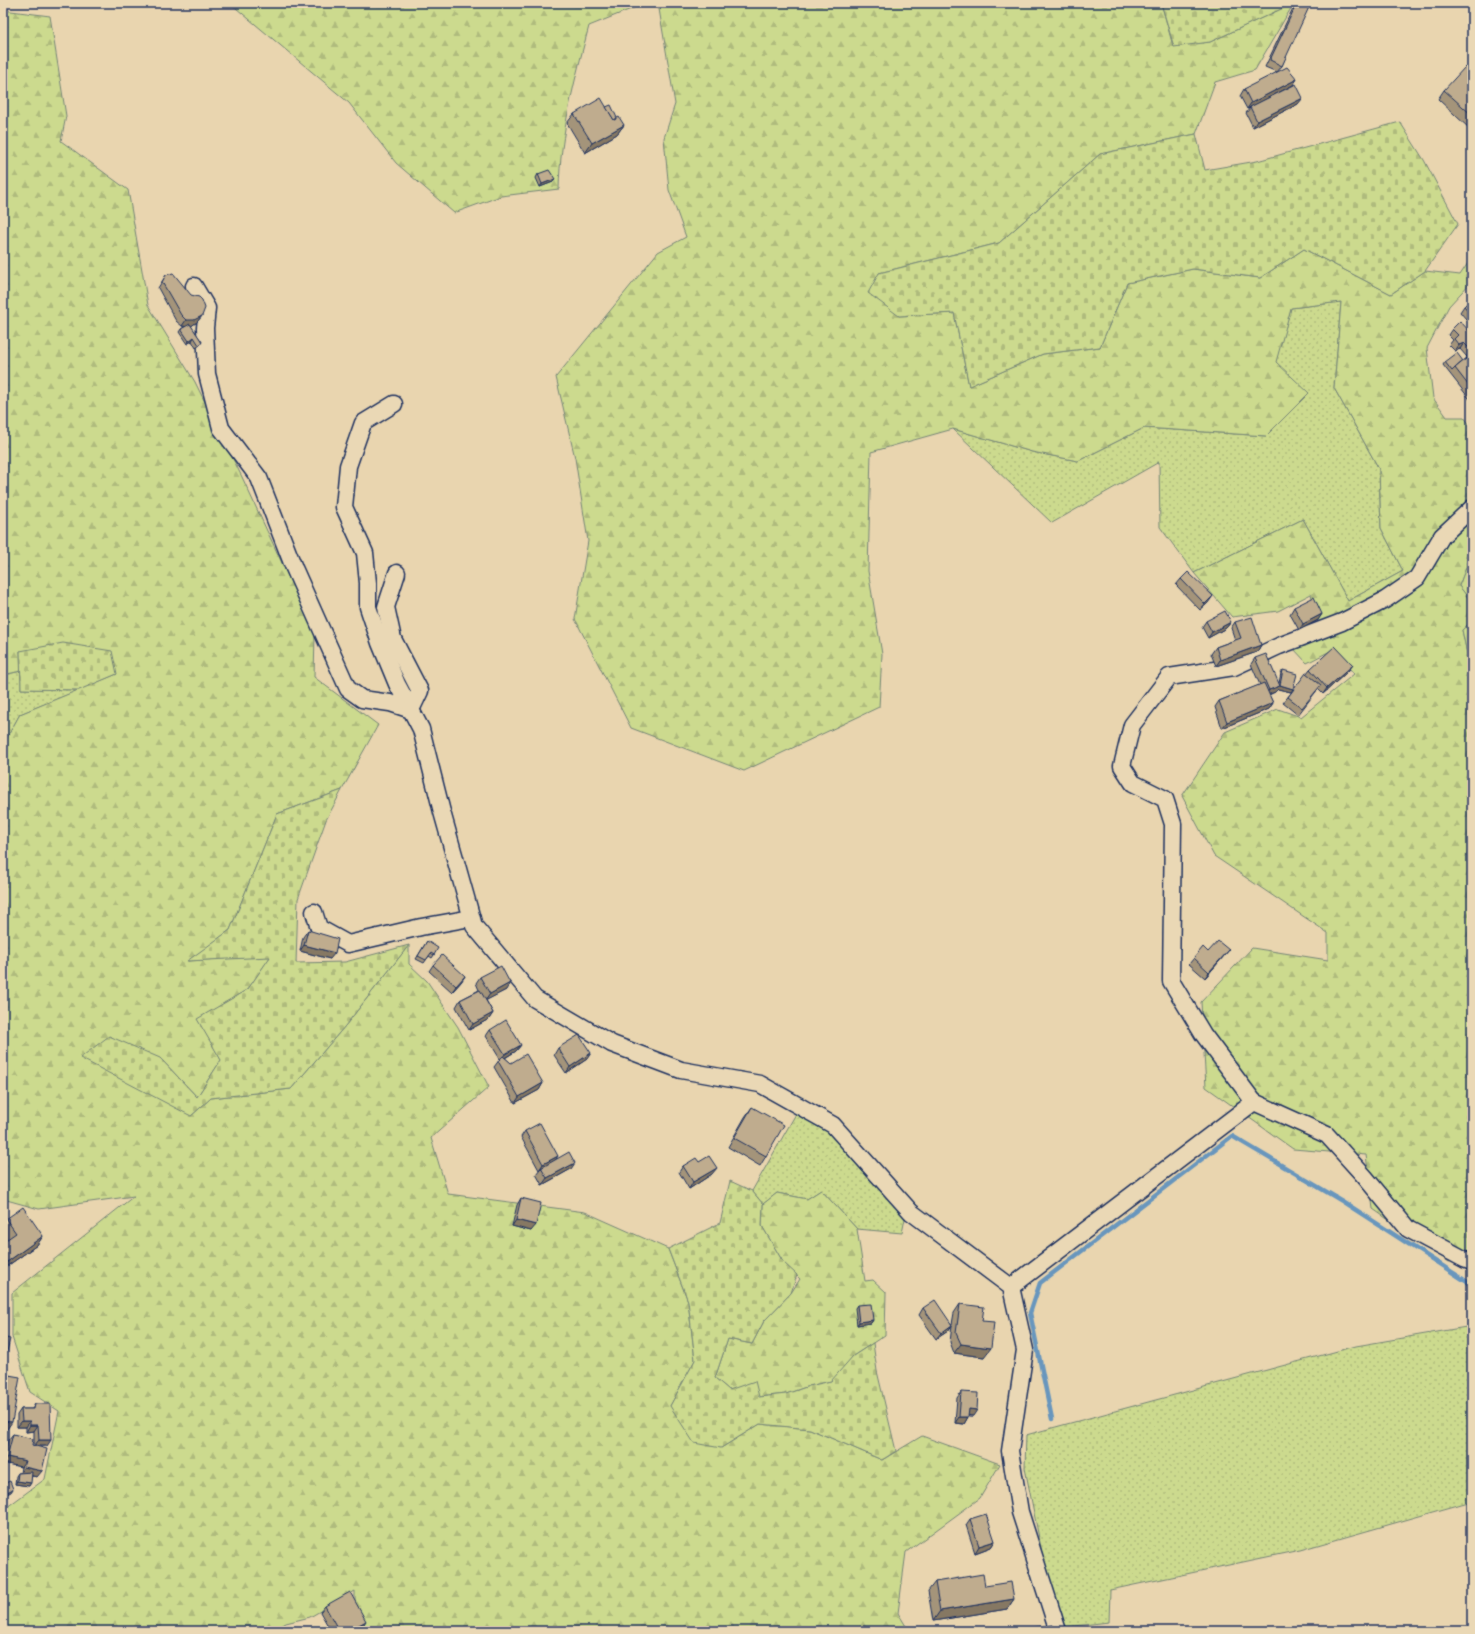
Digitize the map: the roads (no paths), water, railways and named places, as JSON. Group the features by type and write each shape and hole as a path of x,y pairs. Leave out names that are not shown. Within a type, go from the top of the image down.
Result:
{"street":[{"path":"194,286 207,308 205,328 207,374 221,428 259,478 294,568 348,689 362,699 390,703 411,710"},
{"path":"394,404 363,423 348,466 344,507 365,554 368,583 368,607 380,643 397,684 421,729 474,926 535,999 612,1044 680,1070 760,1084 833,1125 911,1212 1010,1287 1025,1350 1010,1451 1020,1512 1058,1631"},
{"path":"1472,508 1442,536 1417,578 1385,600 1342,622 1279,646 1234,667 1169,677 1132,725 1122,766 1133,783 1165,799 1173,824 1171,981 1203,1034 1254,1102 1327,1134 1408,1229 1472,1262"},
{"path":"397,573 386,607 394,639 420,691 411,710"},
{"path":"314,912 319,928 348,944 421,926 471,918"},
{"path":"1010,1287 1254,1102"}],"waterway":[{"path":"1052,1419 1030,1313 1040,1283 1232,1136 1342,1201 1472,1285"}]}
